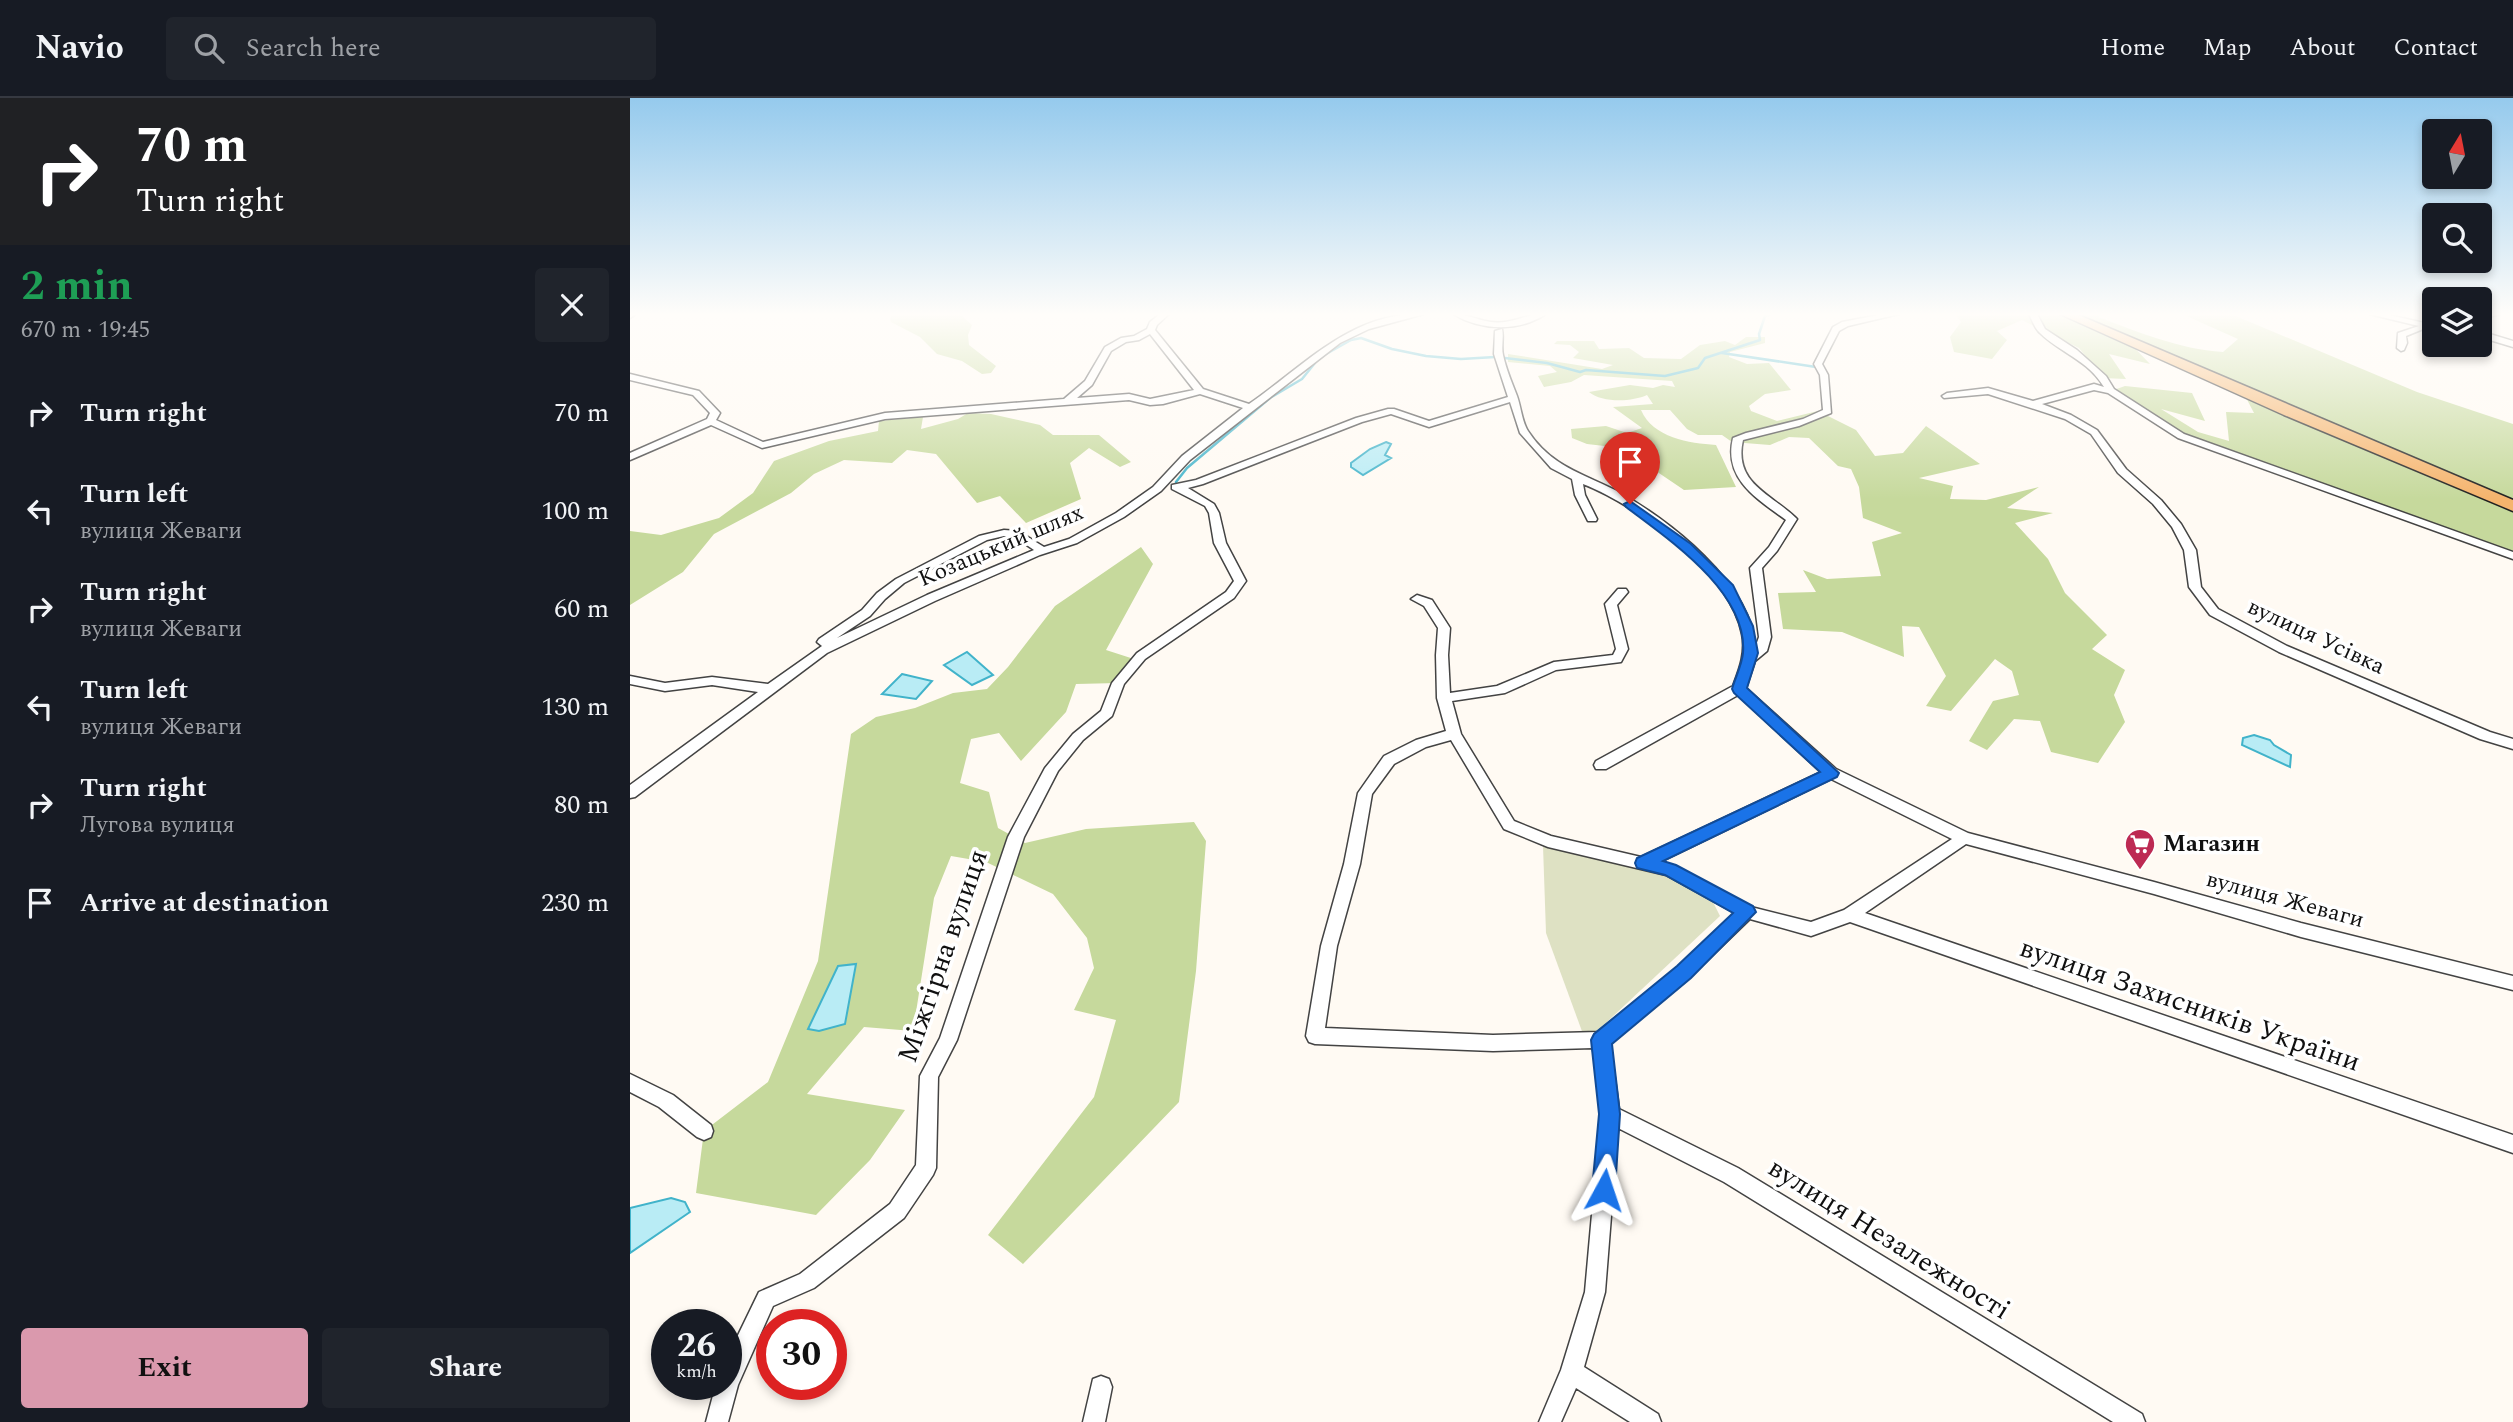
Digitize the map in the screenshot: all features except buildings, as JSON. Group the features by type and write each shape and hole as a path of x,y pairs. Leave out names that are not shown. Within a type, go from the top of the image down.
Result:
{"main road":[{"path":"2207,376 2513,506"}],"street":[{"path":"1067,402 1089,383 1093,376"},
{"path":"1188,376 1200,391"},
{"name":"Козацький шлях","path":"630,793 823,650 932,598 1073,541 1120,515 1157,489 1186,458 1294,376"},
{"path":"1505,376 1523,430 1555,466 1611,492 1649,516 1687,546 1726,585 1746,626 1749,659 1739,689 1601,765"},
{"path":"1749,659 1763,648 1765,637 1756,568 1773,549 1792,519 1741,477 1734,464 1733,450 1738,438 1812,420 1828,411 1824,376"},
{"path":"2103,376 2111,391"},
{"path":"630,377 696,393 715,413 711,421 630,457"},
{"path":"2033,404 2094,387 2111,391 2181,436 2513,556"},
{"path":"711,421 762,445 885,416 1129,397 1163,401 1200,391 1250,407"},
{"name":"вулиця Усівка","path":"1947,396 1988,391 2068,417 2094,432 2123,471 2157,502 2183,538 2189,550 2195,587 2214,612 2283,649 2485,736 2513,744"},
{"path":"1157,489 1199,482 1359,420 1391,411 1429,424 1513,398"},
{"path":"1577,478 1580,495 1592,519"},
{"name":"Міжгірна вулиця","path":"717,1422 727,1383 765,1299 807,1281 897,1211 926,1168 929,1076 948,1041 1016,837 1052,768 1078,737 1107,713 1118,683 1141,656 1230,595 1240,581 1220,543 1214,513 1209,504 1180,487"},
{"path":"783,679 810,651 866,613 900,581 983,538 1004,533 1017,534 1043,551"},
{"path":"1444,698 1500,690 1553,666 1617,659 1622,649 1611,604 1622,592"},
{"path":"1417,599 1428,603 1444,628 1444,698 1454,734 1509,825 1548,841 1670,870 1747,912 1811,929 1850,915 1964,838"},
{"path":"630,680 665,687 712,681 769,689"},
{"name":"вулиця Жеваги","path":"1739,689 1831,773 1862,791 1964,838 2301,930 2513,983"},
{"path":"1454,734 1421,743 1389,760 1365,793 1352,864 1329,946 1315,1037 1493,1043 1601,1040 1684,972 1747,912"},
{"path":"1643,863 1831,773"},
{"name":"вулиця Захисників України","path":"1850,915 2513,1144"},
{"path":"1550,1422 1572,1372 1595,1292 1610,1114 1601,1040"},
{"path":"630,1083 666,1101 704,1131"},
{"name":"вулиця Незалежності","path":"1610,1114 1731,1175 2134,1422"},
{"path":"1572,1372 1650,1422"},
{"path":"1094,1422 1101,1387"}],"green space":[{"path":"1538,376 1583,376 1571,382 1544,387"},
{"path":"1596,376 1779,376 1791,390 1765,394 1749,406 1751,411 1777,421 1818,411 1856,430 1875,456 1903,453 1926,426 1980,464 1919,478 1953,486 1950,499 1986,500 2039,487 2007,508 2053,513 2015,523 2048,559 2065,593 2107,635 2092,649 2125,670 2114,695 2125,722 2098,763 2051,752 2040,721 2014,719 1987,750 1969,741 1993,701 2019,695 2012,671 1995,659 1951,711 1926,706 1946,676 1919,627 1902,626 1904,657 1842,632 1783,629 1778,593 1816,592 1803,570 1827,579 1881,576 1872,542 1902,533 1863,518 1859,487 1851,469 1838,466 1809,438 1789,437 1770,445 1732,442 1722,435 1698,435 1687,429 1670,410 1641,410 1654,427 1663,433 1695,443 1716,445 1736,487 1684,490 1622,448 1587,444 1572,438 1571,429 1606,426 1627,433 1642,428 1613,407 1653,404 1647,395 1617,400 1601,398 1589,392 1630,385 1675,387 1672,381"},
{"path":"2101,376 2124,376 2126,379"},
{"path":"2213,376 2378,376 2417,392 2513,424 2513,556 2181,436 2111,391 2125,386 2192,393 2205,421 2161,409 2198,432 2229,441 2226,412 2254,413 2241,388"},
{"path":"968,413 991,414 1040,425 1053,435 1099,435 1131,462 1120,467 1089,448 1070,463 1081,499 1026,523 1000,496 977,503 936,454 907,450 892,463 844,460 814,474 791,493 714,534 683,572 630,605 630,531 661,535 719,518 753,493 774,461 829,441 878,431 879,421 923,417 921,429 958,419"},
{"path":"1141,547 1153,564 1106,650 1137,660 1118,683 1076,684 1066,712 1021,761 999,733 971,739 960,783 989,792 998,828 1025,843 1086,829 1194,822 1206,841 1196,971 1179,1102 1023,1264 988,1235 1094,1097 1116,1020 1074,1010 1094,968 1087,938 1053,894 986,862 951,856 934,898 913,1031 864,1027 807,1094 905,1110 870,1160 816,1215 696,1193 704,1131 768,1082 818,961 851,734 876,717 915,708 953,693 987,689 1008,667 1055,606"},
{"path":"1543,846 1612,857 1664,874 1710,896 1720,916 1594,1034 1583,1034 1546,933"}],"water":[{"path":"1386,442 1391,444 1385,455 1391,458 1363,475 1351,467 1351,463 1370,449"},
{"path":"967,652 993,675 972,685 944,665"},
{"path":"902,674 932,681 916,699 882,694"},
{"path":"2254,735 2270,740 2291,755 2290,767 2242,745 2243,738"},
{"path":"856,964 845,1024 819,1031 808,1029 838,966"},
{"path":"671,1198 685,1202 690,1212 630,1253 630,1208"}],"waterway":[{"path":"1176,482 1187,468 1270,398 1305,376"}],"place":[{"name":"Магазин","path":"2140,871"}],"route":[{"path":"1604,1190 1610,1114 1601,1040 1684,972 1747,912 1670,870 1643,863 1831,773 1739,689 1747,671 1750,653 1746,626 1726,585 1687,546 1630,504"}]}
